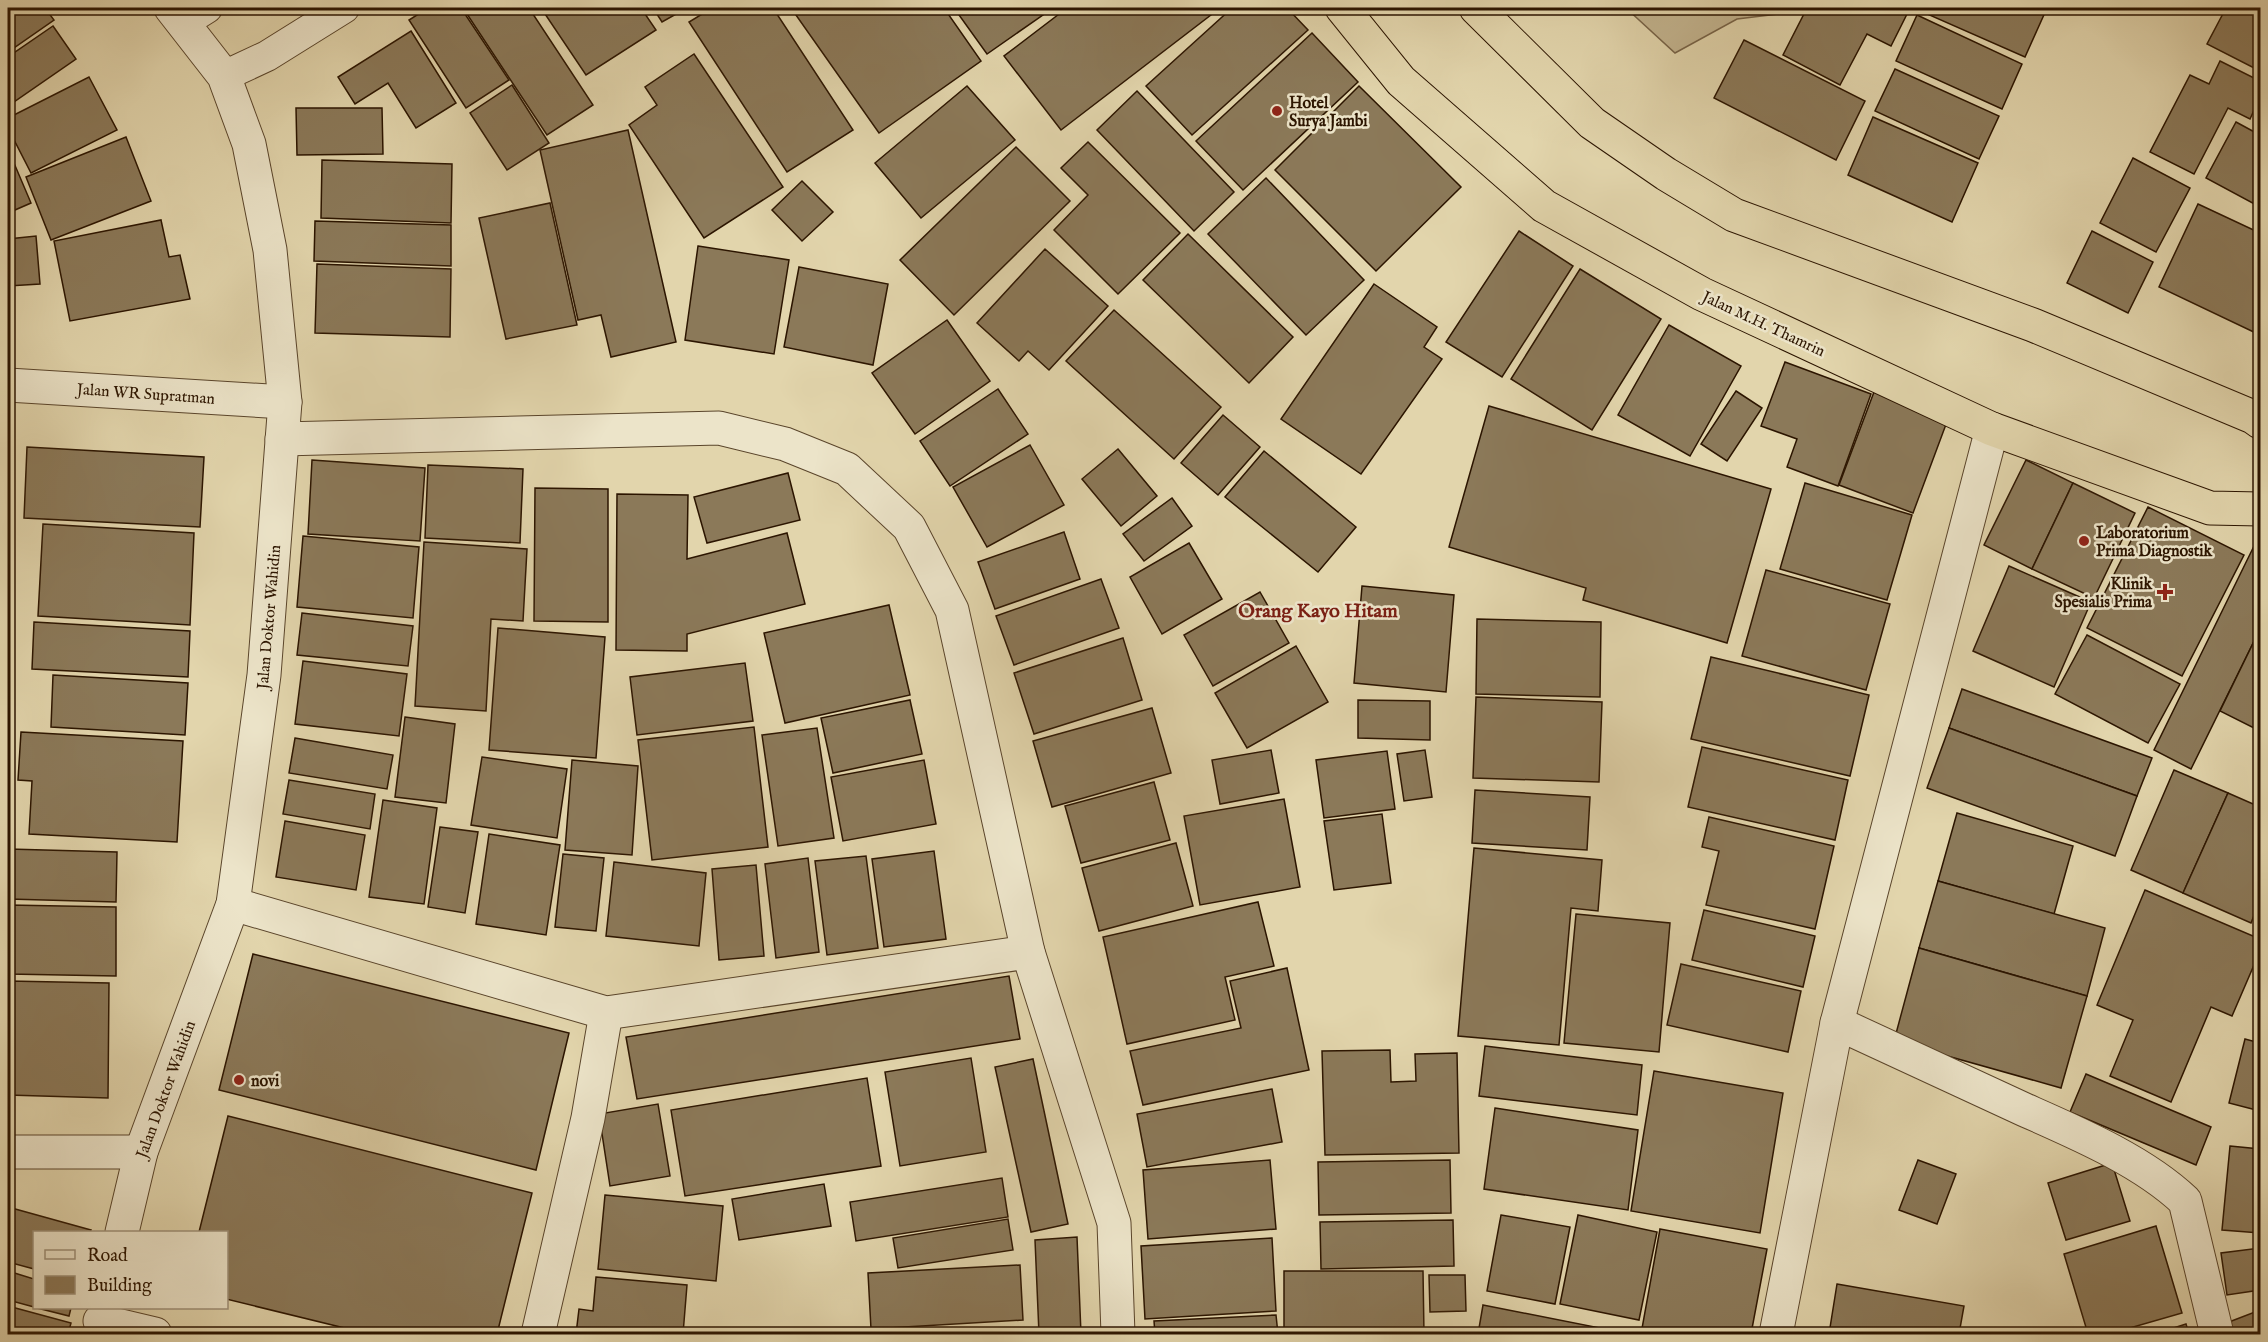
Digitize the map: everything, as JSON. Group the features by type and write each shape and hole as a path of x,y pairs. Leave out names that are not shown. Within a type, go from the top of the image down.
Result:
{"highway":[{"name":"Jalan M.H. Thamrin","path":"1342,8 1401,81 1544,206 1702,294 1992,429 2210,508 2260,509"},
{"path":"1476,8 1592,123 1666,174 1734,215 2033,325 2253,417 2260,422"}],"street":[{"name":"Jalan Doktor Wahidin","path":"122,1231 141,1152 233,904 264,675 285,402 270,250 249,144 224,76 187,13"},
{"name":"Jalan WR Supratman","path":"8,384 285,402"},
{"path":"282,439 719,428 785,444 847,469 909,526 951,610 1028,952 1114,1223 1118,1335"},
{"path":"1776,1335 1837,1023 1992,429"},
{"path":"233,904 606,1013 1028,952"},
{"path":"538,1335 588,1118 606,1013"},
{"path":"1837,1023 2068,1129 2147,1171 2169,1186 2185,1201 2217,1335"},
{"path":"8,1152 141,1152"},
{"path":"100,1321 155,1335"}],"lane":[{"path":"224,76 267,56 344,8"}],"shaded area":[{"path":"1626,8 1782,8 1778,14 1737,19 1675,53"}],"building":[{"path":"8,8 45,8 54,20 8,52"},
{"path":"428,8 461,8 509,80 466,108 409,20"},
{"path":"463,8 529,8 593,105 547,135"},
{"path":"541,8 641,8 656,30 586,75"},
{"path":"653,8 687,8 662,22"},
{"path":"712,8 773,8 853,130 787,172 689,22"},
{"path":"791,8 944,8 981,61 879,133"},
{"path":"954,8 1053,8 987,54"},
{"path":"1067,8 1220,8 1061,130 1004,56"},
{"name":"Hotel Surya Jambi","path":"1232,8 1287,8 1308,30 1192,135 1146,86"},
{"path":"1807,8 1905,8 1909,10 1891,46 1867,34 1840,85 1783,55"},
{"path":"1919,8 2047,8 2025,57 1918,10"},
{"path":"2226,8 2260,8 2260,71 2207,44"},
{"path":"1917,15 2022,64 2002,109 1896,61"},
{"path":"53,26 76,59 8,106 8,57"},
{"path":"411,31 456,103 416,128 388,83 355,104 338,77"},
{"name":"Hotel Surya Jambi","path":"1312,33 1358,82 1243,190 1196,141"},
{"path":"1744,40 1865,101 1836,160 1714,98"},
{"path":"694,54 783,187 704,238 629,125 657,105 645,87"},
{"path":"2220,61 2260,81 2260,97 2250,119 2228,108 2194,174 2150,152 2190,75 2209,84"},
{"path":"1895,69 1999,116 1979,159 1875,111"},
{"path":"89,77 117,130 31,173 8,128 8,118"},
{"path":"512,85 549,143 507,170 470,113"},
{"path":"967,86 1015,140 921,218 875,163"},
{"path":"1359,86 1461,187 1376,271 1275,170"},
{"path":"1137,91 1234,192 1194,231 1097,130"},
{"path":"296,108 382,108 383,154 297,155"},
{"path":"1873,117 1978,163 1952,222 1848,175"},
{"path":"2236,122 2260,135 2260,207 2206,178"},
{"path":"628,130 676,342 611,357 601,315 578,320 540,150"},
{"path":"126,137 151,201 51,240 26,177"},
{"path":"1088,142 1180,233 1118,294 1054,230 1088,195 1061,168"},
{"path":"1016,147 1070,201 954,315 900,260"},
{"path":"8,149 31,203 8,213"},
{"path":"2133,158 2190,188 2156,252 2100,223"},
{"path":"322,160 452,164 451,223 321,218"},
{"path":"1266,178 1364,280 1306,335 1208,234"},
{"path":"802,181 833,212 802,241 772,210"},
{"path":"550,203 577,325 506,339 479,218"},
{"path":"2198,204 2260,233 2260,335 2159,287"},
{"path":"161,220 169,257 180,255 190,299 70,321 54,241"},
{"path":"315,221 451,225 451,266 314,261"},
{"path":"1519,231 1573,266 1502,377 1446,342"},
{"path":"2092,231 2153,262 2128,313 2067,283"},
{"path":"1188,234 1293,337 1249,383 1143,280"},
{"path":"36,236 40,284 8,286 8,239"},
{"path":"698,246 789,260 774,354 685,340"},
{"path":"1045,249 1108,306 1049,370 1028,351 1019,361 977,323"},
{"path":"317,264 451,269 450,337 315,333"},
{"path":"799,267 888,284 873,365 784,347"},
{"path":"1580,269 1661,319 1592,430 1511,379"},
{"path":"1374,284 1437,327 1424,347 1442,359 1361,474 1281,419"},
{"path":"1114,310 1221,407 1174,459 1066,361"},
{"path":"947,320 990,381 915,434 872,373"},
{"path":"1669,325 1741,366 1690,456 1618,415"},
{"path":"1785,362 1871,394 1838,486 1787,467 1797,439 1761,426"},
{"path":"998,389 1028,434 950,486 920,441"},
{"path":"1736,391 1762,408 1727,461 1701,444"},
{"path":"1874,392 1948,419 1913,513 1839,485"},
{"path":"1489,406 1771,489 1727,643 1583,600 1586,588 1449,547"},
{"path":"1223,415 1260,447 1218,495 1181,463"},
{"path":"1030,445 1064,505 987,547 953,487"},
{"path":"27,447 204,457 200,527 24,518"},
{"path":"1118,449 1157,496 1121,526 1082,479"},
{"path":"1264,451 1356,527 1318,572 1225,497"},
{"path":"312,460 425,468 420,541 308,534"},
{"path":"2026,460 2073,483 2032,569 1984,545"},
{"path":"428,465 523,469 520,543 425,538"},
{"path":"788,473 800,520 707,543 694,497"},
{"path":"1805,483 1912,515 1887,600 1780,569"},
{"name":"Laboratorium Prima Diagnostik","path":"2073,483 2135,513 2094,598 2032,569"},
{"path":"535,488 608,489 608,622 534,621"},
{"path":"617,494 688,495 687,559 787,533 805,604 687,634 687,651 616,650"},
{"path":"1172,498 1192,526 1144,561 1123,534"},
{"name":"Klinik Spesialis Prima","path":"2148,507 2244,555 2182,676 2087,628"},
{"path":"43,524 194,533 190,625 38,616"},
{"path":"1064,532 1080,579 995,609 978,562"},
{"path":"303,536 419,547 413,618 297,607"},
{"path":"424,542 527,549 523,621 491,619 486,711 415,706"},
{"path":"1189,543 1222,599 1162,634 1130,577"},
{"path":"2254,546 2260,550 2260,629 2191,769 2154,750"},
{"path":"2009,566 2091,602 2054,687 1973,651"},
{"path":"1766,570 1890,604 1866,690 1742,656"},
{"path":"1101,579 1119,628 1014,665 996,616"},
{"path":"1362,586 1454,595 1446,692 1354,683"},
{"path":"1260,592 1289,643 1213,686 1184,635"},
{"path":"889,605 910,695 785,723 764,633"},
{"path":"302,613 413,626 408,666 297,655"},
{"path":"1477,619 1601,622 1600,697 1476,694"},
{"path":"34,622 190,631 188,677 32,669"},
{"path":"498,628 605,637 596,758 489,750"},
{"path":"2260,629 2260,731 2220,711"},
{"path":"2087,635 2180,684 2148,743 2055,694"},
{"path":"1123,638 1142,700 1034,734 1014,673"},
{"path":"1296,646 1328,702 1247,748 1215,693"},
{"path":"1711,657 1869,695 1850,776 1691,739"},
{"path":"303,661 407,674 399,736 295,724"},
{"path":"745,663 753,721 637,735 630,677"},
{"path":"53,675 188,683 185,735 51,727"},
{"path":"1962,689 2152,758 2137,796 1949,728"},
{"path":"1476,697 1602,702 1599,782 1473,778"},
{"path":"910,700 922,754 833,773 821,718"},
{"path":"1358,700 1430,701 1430,740 1358,738"},
{"path":"1152,708 1171,773 1052,807 1033,741"},
{"path":"405,717 455,724 446,803 395,797"},
{"path":"754,727 768,847 652,860 638,740"},
{"path":"817,728 834,838 778,846 762,735"},
{"path":"1949,728 2137,796 2115,856 1927,788"},
{"path":"21,732 183,741 177,842 29,834 32,781 18,780"},
{"path":"295,738 393,755 387,789 289,773"},
{"path":"1702,747 1848,780 1835,840 1688,807"},
{"path":"1271,750 1279,793 1220,804 1212,760"},
{"path":"1425,750 1432,797 1404,801 1397,754"},
{"path":"1387,751 1395,809 1324,818 1316,760"},
{"path":"482,757 567,769 557,838 471,825"},
{"path":"572,760 638,766 632,855 565,850"},
{"path":"924,760 936,824 843,841 831,777"},
{"path":"2174,770 2228,793 2183,893 2131,870"},
{"path":"289,780 375,794 370,829 283,814"},
{"path":"1154,782 1170,840 1081,863 1065,806"},
{"path":"1475,790 1590,797 1587,850 1472,843"},
{"path":"2228,793 2260,807 2260,900 2251,923 2183,893"},
{"path":"1284,799 1300,887 1200,905 1184,816"},
{"path":"383,800 437,808 424,904 369,897"},
{"path":"1957,813 2073,846 2054,914 1938,881"},
{"path":"1382,814 1391,883 1334,890 1324,821"},
{"path":"1709,817 1834,846 1815,929 1706,905 1719,851 1702,847"},
{"path":"285,821 365,835 356,890 276,877"},
{"path":"440,827 478,832 465,913 428,907"},
{"path":"489,834 560,845 546,935 476,924"},
{"path":"1176,843 1193,906 1099,931 1082,868"},
{"path":"1474,848 1602,860 1598,911 1571,908 1559,1045 1458,1036"},
{"path":"8,849 117,852 116,902 8,899"},
{"path":"934,851 946,939 884,947 872,859"},
{"path":"563,854 604,858 596,931 555,927"},
{"path":"866,856 878,948 827,955 815,861"},
{"path":"808,858 819,952 776,958 765,864"},
{"path":"614,862 706,873 699,946 606,936"},
{"path":"756,865 764,956 719,960 712,869"},
{"path":"1938,881 2105,928 2087,996 1919,948"},
{"path":"2145,890 2260,939 2260,951 2232,1016 2211,1007 2171,1102 2110,1076 2133,1020 2097,1005"},
{"path":"1258,902 1274,966 1225,977 1235,1020 1127,1044 1103,937"},
{"path":"8,905 116,907 116,976 8,974"},
{"path":"1704,910 1815,936 1803,987 1692,960"},
{"path":"1576,914 1670,923 1659,1052 1564,1043"},
{"path":"1919,948 2087,996 2061,1088 1894,1041"},
{"path":"253,954 569,1033 536,1170 219,1090"},
{"path":"1681,964 1801,991 1788,1052 1667,1025"},
{"path":"1287,968 1309,1070 1143,1105 1130,1051 1241,1028 1230,981"},
{"path":"1009,976 1020,1039 637,1099 626,1037"},
{"path":"8,981 109,983 108,1098 8,1095"},
{"path":"2245,1039 2260,1043 2260,1111 2229,1103"},
{"path":"1485,1046 1642,1065 1637,1115 1479,1096"},
{"path":"1390,1050 1391,1082 1416,1081 1415,1054 1457,1053 1459,1153 1325,1155 1322,1051"},
{"path":"971,1058 986,1152 900,1166 885,1072"},
{"path":"1033,1059 1068,1224 1031,1232 995,1067"},
{"path":"1654,1071 1783,1093 1760,1233 1631,1211"},
{"path":"2086,1074 2211,1127 2196,1165 2070,1112"},
{"path":"867,1078 881,1166 685,1196 671,1110"},
{"path":"1272,1089 1282,1142 1147,1167 1137,1114"},
{"path":"658,1104 670,1176 610,1186 599,1114"},
{"path":"1495,1108 1638,1130 1628,1210 1484,1189"},
{"path":"228,1116 532,1193 497,1334 369,1334 228,1299 228,1231 199,1231"},
{"path":"2230,1146 2260,1149 2260,1233 2222,1230"},
{"path":"1270,1160 1276,1229 1148,1239 1143,1170"},
{"path":"1450,1160 1451,1213 1319,1215 1318,1162"},
{"path":"1918,1160 1956,1174 1937,1224 1899,1210"},
{"path":"2112,1163 2130,1221 2066,1240 2048,1183"},
{"path":"1002,1178 1008,1217 856,1241 850,1202"},
{"path":"824,1184 831,1226 739,1240 732,1199"},
{"path":"605,1195 723,1206 716,1281 598,1269"},
{"path":"8,1207 91,1230 33,1231 33,1269 8,1262"},
{"path":"1501,1215 1570,1227 1555,1304 1487,1291"},
{"path":"1578,1215 1657,1232 1639,1320 1560,1304"},
{"path":"1008,1219 1013,1250 898,1268 893,1238"},
{"path":"1453,1220 1454,1266 1321,1269 1320,1222"},
{"path":"2156,1226 2182,1313 2109,1334 2088,1334 2064,1254"},
{"path":"1660,1229 1767,1249 1751,1334 1641,1334"},
{"path":"1077,1237 1081,1334 1039,1334 1035,1240"},
{"path":"1272,1238 1276,1311 1145,1319 1141,1246"},
{"path":"2260,1248 2260,1290 2227,1295 2221,1253"},
{"path":"1020,1265 1023,1320 871,1329 868,1273"},
{"path":"8,1271 33,1279 33,1307 8,1300"},
{"path":"1284,1271 1423,1271 1424,1334 1284,1334"},
{"path":"1429,1275 1465,1275 1466,1311 1430,1312"},
{"path":"596,1277 687,1285 683,1334 576,1334 579,1309 593,1311"},
{"path":"1837,1284 1964,1306 1959,1334 1829,1334"},
{"path":"1483,1305 1605,1329 1604,1334 1478,1334"},
{"path":"8,1306 71,1323 68,1334 8,1334"},
{"path":"41,1309 71,1309 69,1316"},
{"path":"2260,1310 2260,1334 2234,1334 2229,1322"},
{"path":"1276,1315 1278,1334 1155,1334 1154,1321"},
{"path":"2186,1324 2189,1334 2155,1334"},
{"path":"985,1330 985,1334 895,1334 895,1332"}],"place":[{"name":"Hotel Surya Jambi","path":"1277,111"},
{"name":"Laboratorium Prima Diagnostik","path":"2084,541"},
{"name":"Klinik Spesialis Prima","path":"2165,592"},
{"name":"novi","path":"239,1080"}],"district":[{"name":"Orang Kayo Hitam","path":"1318,610"}]}
